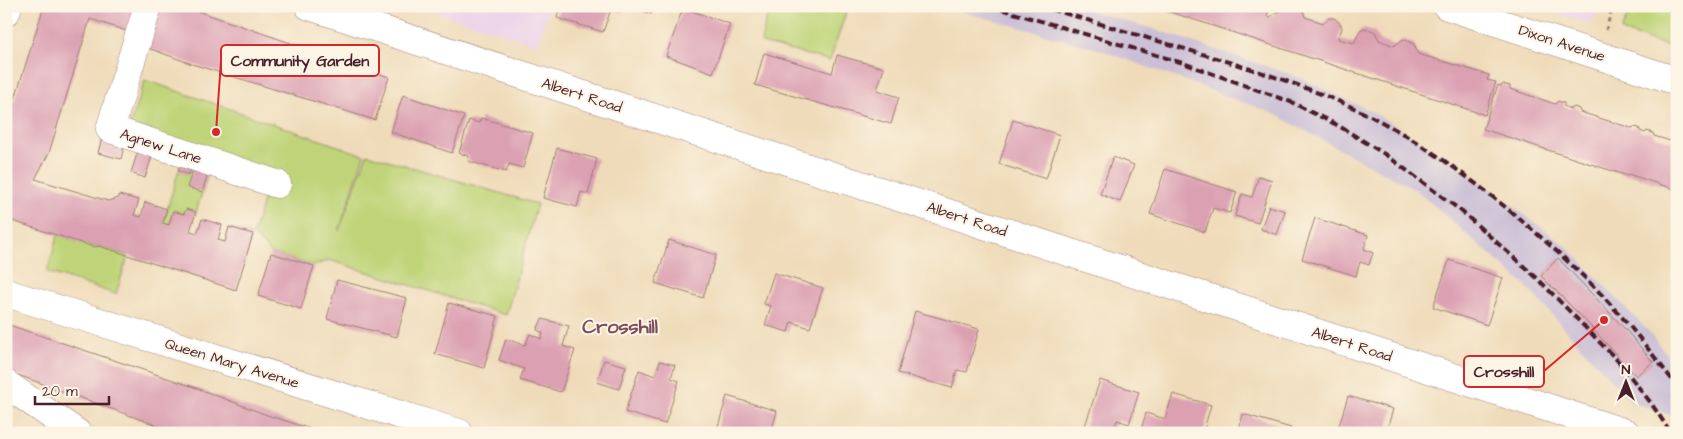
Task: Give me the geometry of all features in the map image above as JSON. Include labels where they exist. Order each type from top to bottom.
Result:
[{"type":"street","points":[[6,12],[8,6]]},
{"type":"street","name":"Agnew Lane","points":[[148,6],[110,129],[278,184]]},
{"type":"street","name":"Albert Road","points":[[309,6],[1626,433]]},
{"type":"street","name":"Dixon Avenue","points":[[1447,6],[1677,81]]},
{"type":"street","name":"Queen Mary Avenue","points":[[6,293],[458,433]]},
{"type":"street","points":[[6,384],[77,433]]},
{"type":"shaded area","points":[[435,6],[550,6],[537,45],[434,11]]},
{"type":"shaded area","points":[[942,6],[1074,6],[1163,32],[1301,78],[1373,112],[1459,166],[1564,244],[1650,333],[1677,368],[1677,417],[1631,402],[1526,286],[1416,190],[1272,113],[1098,49]]},
{"type":"shaded area","points":[[1536,6],[1599,6],[1591,24]]},
{"type":"green space","points":[[769,6],[848,6],[830,61],[762,43]]},
{"type":"green space","points":[[1632,6],[1677,6],[1677,49],[1621,31]]},
{"type":"green space","points":[[145,80],[364,155],[339,231],[367,154],[537,204],[506,315],[329,260],[314,266],[271,253],[253,234],[270,178],[128,130]]},
{"type":"green space","points":[[181,163],[209,171],[196,212],[184,214],[173,211],[169,225],[163,223]]},
{"type":"green space","points":[[58,235],[128,256],[116,294],[47,272]]},
{"type":"building","points":[[44,6],[138,6],[130,32],[90,19],[49,153],[35,179],[108,201],[119,198],[119,195],[139,200],[134,215],[141,217],[145,202],[167,209],[163,223],[169,225],[173,211],[184,214],[186,209],[196,212],[190,231],[197,233],[202,219],[222,225],[218,240],[225,242],[229,227],[253,234],[236,290],[99,246],[94,247],[6,219],[6,127]]},
{"type":"building","points":[[153,6],[183,6],[389,77],[375,120],[192,64],[140,45]]},
{"type":"building","points":[[560,6],[622,6],[620,12],[611,9],[603,32],[557,18]]},
{"type":"building","points":[[630,6],[653,6],[651,14]]},
{"type":"building","points":[[1152,6],[1270,6],[1267,16],[1270,17],[1286,6],[1299,6],[1303,10],[1305,17],[1323,23],[1329,18],[1334,18],[1340,23],[1342,28],[1338,39],[1354,43],[1360,30],[1365,28],[1375,32],[1379,40],[1394,46],[1403,39],[1414,44],[1418,54],[1489,75],[1487,80],[1496,82],[1485,115]]},
{"type":"building","points":[[683,8],[730,24],[713,73],[666,56]]},
{"type":"building","points":[[764,53],[832,73],[837,55],[884,68],[877,90],[899,97],[891,124],[755,85]]},
{"type":"building","points":[[1503,84],[1510,86],[1510,89],[1555,104],[1558,101],[1564,103],[1564,106],[1568,108],[1574,107],[1579,109],[1580,112],[1631,128],[1639,128],[1640,131],[1645,133],[1647,131],[1653,133],[1654,136],[1677,143],[1677,190],[1483,129],[1498,85],[1501,86]]},
{"type":"building","points":[[403,95],[464,116],[452,153],[391,132]]},
{"type":"building","points":[[481,118],[533,133],[523,168],[509,164],[506,172],[468,161],[469,156],[459,153],[469,120],[479,123]]},
{"type":"building","points":[[1013,120],[1060,135],[1046,179],[999,164]]},
{"type":"building","points":[[102,137],[125,143],[121,159],[98,153]]},
{"type":"building","points":[[139,148],[153,153],[145,178],[131,173]]},
{"type":"building","points":[[557,148],[597,159],[588,194],[581,192],[577,207],[543,198]]},
{"type":"building","points":[[1113,157],[1134,165],[1120,202],[1100,194]]},
{"type":"building","points":[[181,163],[192,166],[189,175],[178,171]]},
{"type":"building","points":[[194,167],[209,171],[202,192],[187,187]]},
{"type":"building","points":[[1165,169],[1237,192],[1230,213],[1213,208],[1205,232],[1150,214]]},
{"type":"building","points":[[1259,176],[1272,180],[1258,223],[1235,216],[1242,194],[1252,197]]},
{"type":"building","points":[[1269,206],[1285,211],[1277,235],[1261,229]]},
{"type":"building","points":[[1315,218],[1368,235],[1364,249],[1373,253],[1369,265],[1360,262],[1356,276],[1302,259]]},
{"type":"building","points":[[669,240],[716,255],[703,298],[655,283]]},
{"type":"building","points":[[271,253],[314,266],[301,309],[258,296]]},
{"type":"building","points":[[1558,258],[1626,330],[1653,362],[1636,376],[1541,276]]},
{"type":"building","points":[[1449,260],[1503,278],[1487,325],[1433,307]]},
{"type":"building","points":[[774,273],[823,288],[810,328],[791,322],[788,332],[765,325],[771,306],[764,304]]},
{"type":"building","points":[[337,280],[407,298],[397,337],[327,319]]},
{"type":"building","points":[[449,303],[498,316],[484,368],[435,354]]},
{"type":"building","points":[[915,311],[979,329],[967,372],[957,370],[952,388],[898,373]]},
{"type":"building","points":[[542,319],[569,326],[563,346],[575,350],[561,392],[520,380],[524,369],[499,360],[506,339],[525,345],[530,334],[541,339],[543,333],[537,330]]},
{"type":"building","points":[[6,324],[324,433],[178,433],[7,371]]},
{"type":"building","points":[[604,360],[626,366],[619,389],[597,382]]},
{"type":"building","points":[[660,361],[675,365],[671,378],[679,381],[665,424],[625,412],[639,370],[655,376]]},
{"type":"building","points":[[1100,380],[1139,392],[1129,424],[1117,420],[1113,433],[1094,433],[1084,429]]},
{"type":"building","points":[[1173,394],[1211,405],[1203,433],[1140,433],[1146,413],[1165,419]]},
{"type":"building","points":[[727,396],[777,411],[771,433],[716,433]]},
{"type":"building","points":[[1348,396],[1393,409],[1386,433],[1337,432]]},
{"type":"building","points":[[1243,414],[1291,428],[1289,433],[1238,433]]},
{"type":"railway","points":[[990,6],[1183,63],[1291,102],[1339,126],[1386,155],[1460,210],[1537,278],[1618,361],[1651,403],[1671,433]]},
{"type":"railway","points":[[1040,6],[1282,80],[1345,104],[1395,129],[1442,159],[1508,209],[1593,285],[1621,316],[1677,386]]},
{"type":"place","name":"Community Garden","points":[[216,132]]},
{"type":"place","name":"Crosshill","points":[[1604,320]]},
{"type":"district","name":"Crosshill","points":[[620,326]]}]
